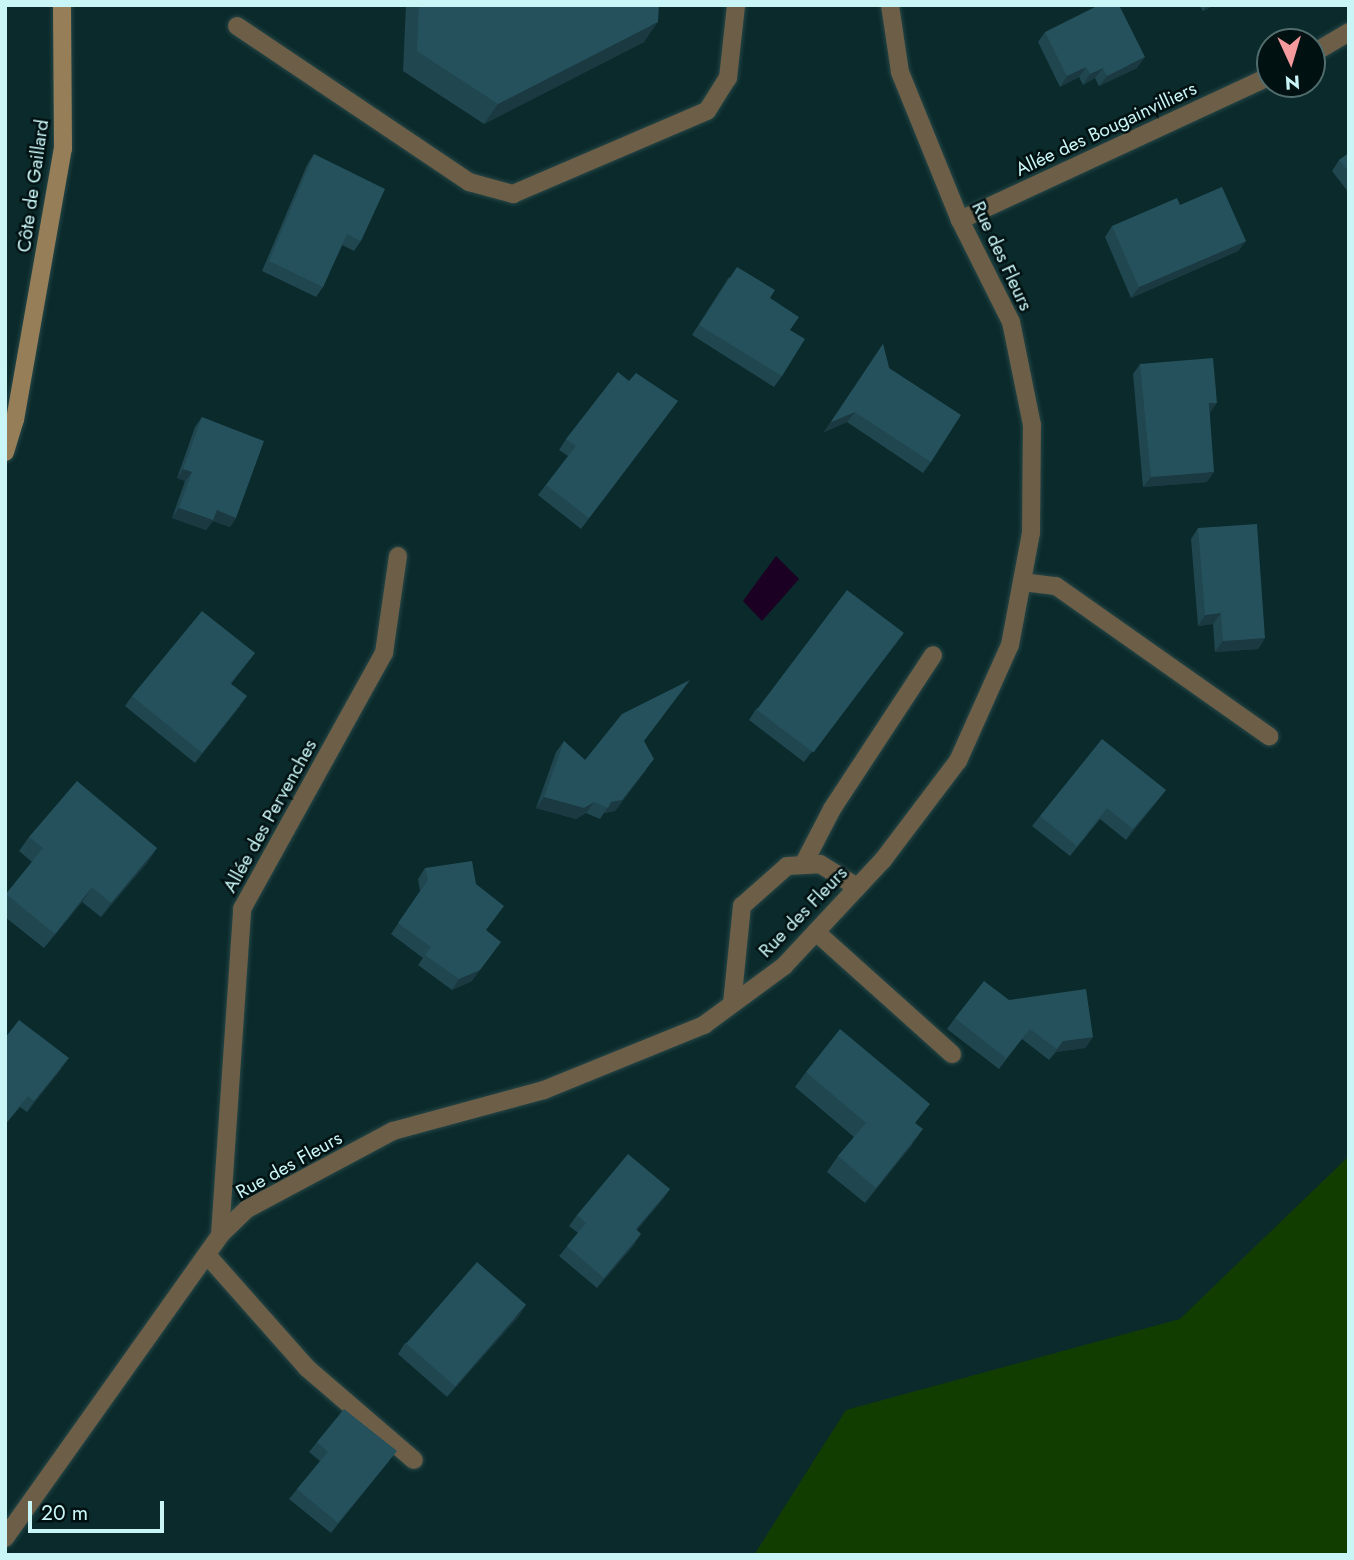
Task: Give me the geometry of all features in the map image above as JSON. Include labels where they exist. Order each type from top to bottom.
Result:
[{"type":"street","name":"Côte de Gaillard","points":[[5,452],[15,420],[63,149],[62,5]]},
{"type":"street","points":[[237,26],[470,182],[513,194],[707,111],[728,78],[736,5]]},
{"type":"street","name":"Rue des Fleurs","points":[[5,1538],[206,1255],[220,1236],[247,1209],[393,1131],[544,1090],[704,1025],[783,966],[816,932],[857,887],[958,761],[1010,645],[1031,533],[1032,425],[1011,322],[960,220],[900,72],[890,5]]},
{"type":"street","points":[[1326,46],[1349,32]]},
{"type":"street","name":"Allée des Bougainvilliers","points":[[960,220],[1256,83]]},
{"type":"street","name":"Allée des Pervenches","points":[[220,1236],[242,909],[384,653],[398,556]]},
{"type":"street","points":[[1022,582],[1056,586],[1269,736]]},
{"type":"street","points":[[803,865],[832,810],[933,655]]},
{"type":"street","points":[[732,1004],[742,906],[788,866],[820,864],[857,887]]},
{"type":"street","points":[[816,932],[952,1054]]},
{"type":"street","points":[[206,1255],[307,1368],[414,1460]]},
{"type":"green space","points":[[1349,1156],[1349,1555],[754,1555],[846,1410],[1180,1319]]},
{"type":"shaded area","points":[[776,556],[799,579],[762,621],[743,601]]},
{"type":"building","points":[[419,5],[659,5],[658,22],[498,104],[417,51]]},
{"type":"building","points":[[1099,5],[1119,5],[1145,57],[1107,76],[1103,68],[1090,74],[1086,67],[1067,76],[1045,32]]},
{"type":"building","points":[[1349,153],[1349,172],[1339,160]]},
{"type":"building","points":[[314,154],[385,189],[361,241],[347,234],[323,287],[269,261]]},
{"type":"building","points":[[1222,187],[1246,241],[1139,287],[1112,226],[1177,198],[1180,205]]},
{"type":"building","points":[[737,267],[775,290],[770,298],[799,317],[790,330],[805,339],[782,376],[699,325]]},
{"type":"building","points":[[883,344],[889,368],[961,415],[931,462],[855,412],[831,422]]},
{"type":"building","points":[[1213,358],[1217,403],[1209,403],[1214,472],[1151,477],[1140,364]]},
{"type":"building","points":[[618,372],[629,381],[636,373],[678,401],[589,518],[546,485],[576,446],[566,439]]},
{"type":"building","points":[[202,417],[264,441],[236,518],[217,510],[213,520],[179,508],[192,472],[183,469]]},
{"type":"building","points":[[1257,524],[1265,638],[1223,641],[1221,613],[1205,615],[1198,528]]},
{"type":"building","points":[[847,590],[904,633],[813,753],[757,710]]},
{"type":"building","points":[[202,611],[255,653],[230,683],[247,696],[202,753],[132,696]]},
{"type":"building","points":[[690,680],[644,741],[654,759],[622,800],[611,802],[608,808],[594,802],[584,808],[544,797],[564,741],[585,760],[622,714]]},
{"type":"building","points":[[1102,739],[1166,790],[1133,829],[1107,808],[1077,846],[1040,816]]},
{"type":"building","points":[[77,781],[157,848],[111,903],[92,887],[55,934],[6,894],[43,848],[29,837]]},
{"type":"building","points":[[472,861],[476,884],[504,906],[486,930],[501,942],[480,970],[459,979],[425,955],[431,947],[398,923],[428,880],[425,868]]},
{"type":"building","points":[[984,981],[1009,1000],[1086,989],[1093,1037],[1063,1041],[1057,1049],[1030,1029],[1006,1058],[955,1018]]},
{"type":"building","points":[[19,1020],[69,1058],[34,1101],[28,1096],[5,1124],[5,1038]]},
{"type":"building","points":[[840,1029],[930,1104],[915,1123],[923,1129],[876,1188],[838,1156],[866,1123],[806,1072]]},
{"type":"building","points":[[628,1154],[670,1189],[636,1229],[641,1234],[604,1278],[567,1246],[586,1223],[577,1215]]},
{"type":"building","points":[[477,1262],[526,1305],[455,1386],[406,1344]]},
{"type":"building","points":[[344,1409],[397,1451],[338,1523],[297,1489],[328,1452],[317,1442]]}]
